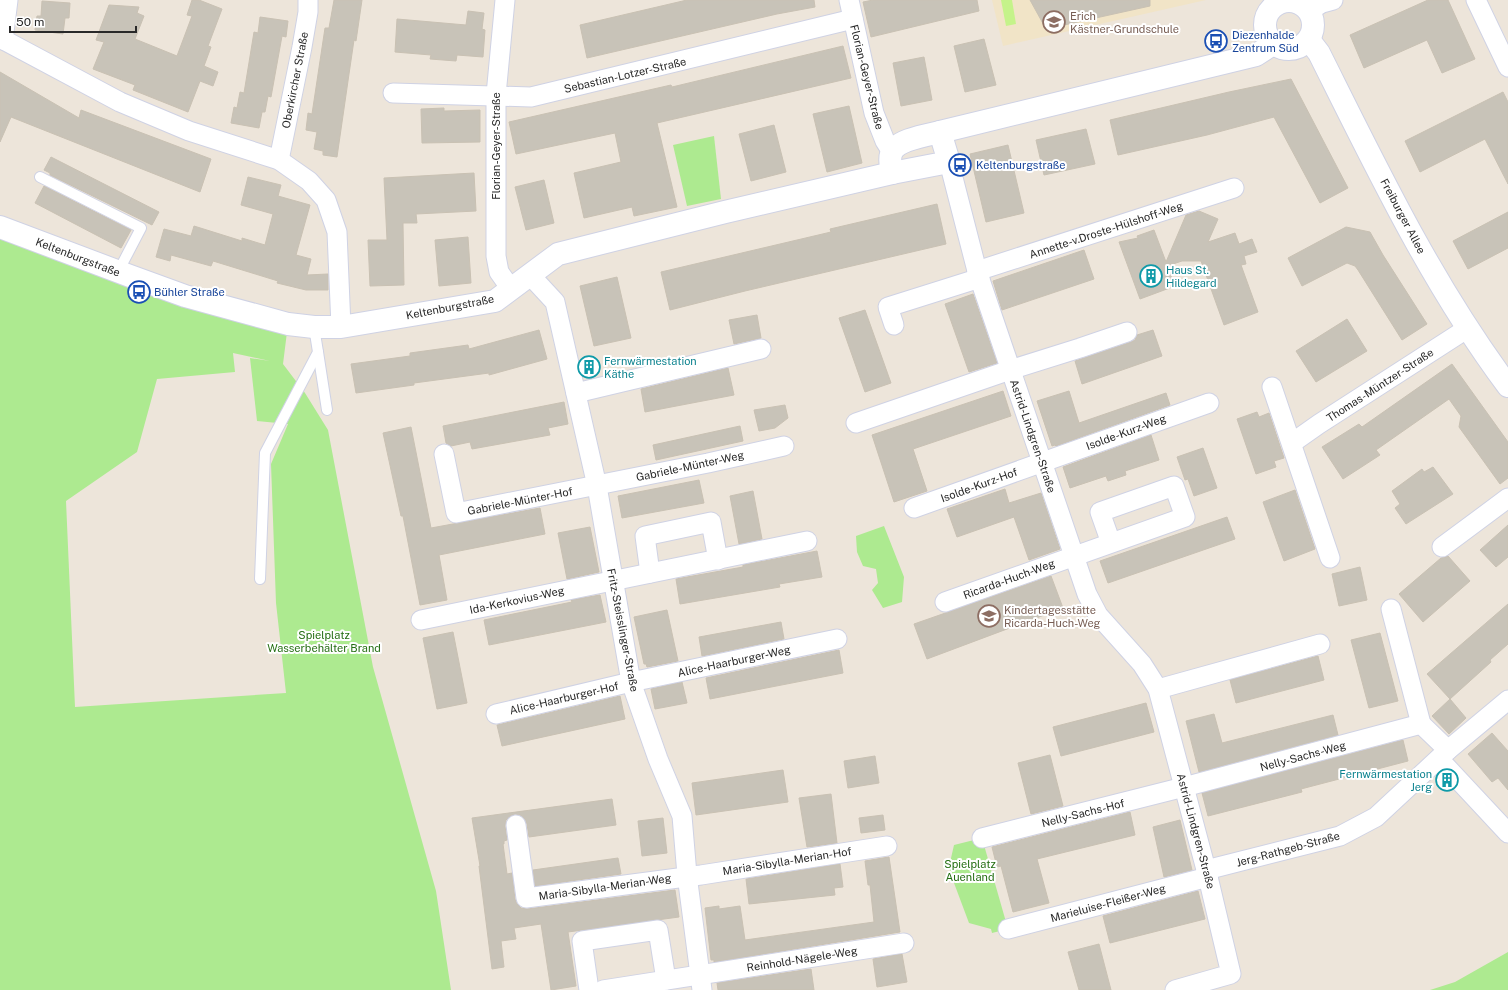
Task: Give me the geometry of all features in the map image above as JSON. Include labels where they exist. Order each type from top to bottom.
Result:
[{"type":"street","points":[[8,0],[2,39],[120,102],[189,130],[279,160],[309,180],[326,200],[337,232],[341,327]]},
{"type":"street","name":"Oberkircher Straße","points":[[279,160],[302,47],[308,12],[308,0]]},
{"type":"street","name":"Florian-Geyer-Straße","points":[[505,0],[496,95],[496,256],[499,272],[511,289]]},
{"type":"street","name":"Florian-Geyer-Straße","points":[[849,0],[874,113],[892,162]]},
{"type":"street","points":[[1309,11],[1333,0]]},
{"type":"street","points":[[1476,0],[1508,67]]},
{"type":"street","points":[[1289,1],[1303,6],[1309,11],[1313,20],[1313,31],[1309,40],[1301,47],[1291,50],[1281,49],[1273,44],[1268,38],[1264,24],[1266,16],[1274,3],[1289,1]]},
{"type":"street","name":"Sebastian-Lotzer-Straße","points":[[393,93],[531,97],[853,19]]},
{"type":"street","name":"Freiburger Allee","points":[[1309,40],[1319,53],[1391,197],[1422,254],[1468,328],[1505,377]]},
{"type":"street","name":"Keltenburgstraße","points":[[892,162],[900,145],[909,140],[1256,55],[1273,44]]},
{"type":"street","points":[[940,132],[949,162]]},
{"type":"street","name":"Keltenburgstraße","points":[[0,227],[185,296],[288,324],[314,327],[341,327],[495,301],[558,254],[725,212],[892,162],[949,162]]},
{"type":"street","name":"Astrid-Lindgren-Straße","points":[[949,162],[978,275],[1043,462],[1086,594],[1098,615],[1142,664],[1158,689],[1207,873],[1231,974],[1175,990]]},
{"type":"street","name":"Annette-v.Droste-Hülshoff-Weg","points":[[894,325],[888,307],[1234,188]]},
{"type":"street","name":"Fritz-Steisslinger-Straße","points":[[530,275],[555,302],[597,486],[631,682],[658,759],[682,816],[687,875],[701,982]]},
{"type":"street","name":"Thomas-Müntzer-Straße","points":[[1292,443],[1468,328]]},
{"type":"street","points":[[856,423],[1010,370],[1127,332]]},
{"type":"street","points":[[576,393],[761,349]]},
{"type":"street","points":[[1272,387],[1330,558]]},
{"type":"street","name":"Isolde-Kurz-Weg","points":[[1043,462],[1209,403]]},
{"type":"street","name":"Gabriele-Münter-Weg","points":[[597,486],[784,446]]},
{"type":"street","name":"Gabriele-Münter-Hof","points":[[444,454],[456,513],[597,486]]},
{"type":"street","name":"Isolde-Kurz-Hof","points":[[914,508],[1043,462]]},
{"type":"street","points":[[1442,547],[1508,498]]},
{"type":"street","points":[[650,573],[644,536],[711,522],[718,560]]},
{"type":"street","name":"Ida-Kerkovius-Weg","points":[[421,620],[807,542]]},
{"type":"street","name":"Ricarda-Huch-Weg","points":[[945,602],[1111,543]]},
{"type":"street","points":[[1392,609],[1421,724],[1443,754],[1508,833]]},
{"type":"street","name":"Alice-Haarburger-Weg","points":[[631,682],[837,639]]},
{"type":"street","points":[[1158,689],[1320,644]]},
{"type":"street","name":"Alice-Haarburger-Hof","points":[[496,714],[631,682]]},
{"type":"street","name":"Jerg-Rathgeb-Straße","points":[[1207,873],[1340,836],[1376,817],[1443,754],[1508,700]]},
{"type":"street","name":"Nelly-Sachs-Weg","points":[[1184,787],[1421,724]]},
{"type":"street","name":"Nelly-Sachs-Hof","points":[[982,838],[1184,787]]},
{"type":"street","name":"Maria-Sibylla-Merian-Weg","points":[[516,825],[526,898],[687,875]]},
{"type":"street","name":"Maria-Sibylla-Merian-Hof","points":[[687,875],[751,867],[887,846]]},
{"type":"street","name":"Marieluise-Fleißer-Weg","points":[[1008,929],[1207,873]]},
{"type":"street","points":[[589,990],[582,941],[658,930],[666,980]]},
{"type":"street","name":"Reinhold-Nägele-Weg","points":[[603,990],[666,980],[701,982],[904,943]]},
{"type":"lane","points":[[40,177],[141,228],[118,272]]},
{"type":"lane","points":[[314,327],[327,410]]},
{"type":"lane","points":[[260,579],[265,453],[318,352]]},
{"type":"shaded area","name":"Erich Kästner-Grundschule","points":[[992,0],[1206,0],[1003,46]]},
{"type":"green space","points":[[1001,0],[1012,0],[1016,24],[1006,26]]},
{"type":"green space","points":[[714,136],[721,199],[687,206],[673,145]]},
{"type":"green space","name":"Spielplatz Wasserbehälter Brand","points":[[0,227],[288,324],[283,364],[305,393],[328,430],[373,667],[436,891],[451,990],[0,990]],"holes":[[[233,353],[270,361],[250,358],[257,421],[288,424],[271,464],[276,603],[286,693],[75,707],[66,501],[137,452],[157,379],[235,372]]]},
{"type":"green space","points":[[884,526],[904,577],[902,602],[883,608],[872,590],[878,583],[876,569],[863,566],[857,552],[856,536]]},
{"type":"green space","name":"Spielplatz Auenland","points":[[982,838],[1008,929],[992,933],[991,929],[969,923],[949,867],[954,845]]},
{"type":"green space","points":[[1508,952],[1508,990],[1430,990],[1455,982]]},
{"type":"building","points":[[192,0],[199,0],[222,9],[208,46],[211,47],[204,66],[218,72],[213,86],[200,81],[188,112],[133,90],[135,85],[93,69],[104,42],[96,40],[109,5],[139,7],[137,13],[144,16],[135,39],[177,56],[192,16],[187,15]]},
{"type":"building","points":[[334,0],[362,0],[356,41],[354,40],[337,157],[323,155],[323,151],[314,149],[317,132],[306,130],[308,113],[312,114],[325,28],[329,28]]},
{"type":"building","points":[[687,0],[814,0],[815,7],[777,14],[587,58],[580,25]]},
{"type":"building","points":[[873,0],[977,0],[979,11],[871,37],[863,2]]},
{"type":"building","points":[[1030,0],[1150,0],[1150,6],[1046,29]]},
{"type":"building","points":[[1428,0],[1448,0],[1475,59],[1442,73],[1427,40],[1364,68],[1350,35]]},
{"type":"building","points":[[42,1],[70,3],[69,18],[65,18],[63,34],[35,30],[37,16],[41,16]]},
{"type":"building","points":[[468,11],[484,13],[482,29],[485,30],[483,57],[457,55],[456,61],[430,59],[431,55],[395,52],[397,19],[466,25]]},
{"type":"building","points":[[260,17],[288,21],[286,37],[282,36],[271,97],[268,96],[265,112],[262,112],[259,128],[231,123],[234,107],[237,108],[240,92],[244,93],[254,32],[258,33]]},
{"type":"building","points":[[984,39],[996,85],[965,92],[954,46]]},
{"type":"building","points":[[843,46],[851,78],[657,123],[677,207],[634,216],[632,207],[584,218],[574,173],[621,162],[615,133],[516,154],[509,122],[671,85],[672,87]]},
{"type":"building","points":[[924,57],[932,100],[901,106],[893,63]]},
{"type":"building","points":[[0,72],[79,118],[81,110],[211,159],[200,192],[11,117],[0,142]]},
{"type":"building","points":[[1291,79],[1348,188],[1320,203],[1274,117],[1207,135],[1118,155],[1110,120]]},
{"type":"building","points":[[1503,92],[1508,102],[1508,184],[1485,139],[1420,172],[1405,141]]},
{"type":"building","points":[[849,106],[862,163],[827,172],[813,114]]},
{"type":"building","points":[[444,108],[444,111],[480,110],[480,142],[422,143],[421,109]]},
{"type":"building","points":[[774,125],[786,172],[751,181],[739,134]]},
{"type":"building","points":[[1086,129],[1095,164],[1044,175],[1036,140]]},
{"type":"building","points":[[1008,145],[1024,213],[986,222],[970,154]]},
{"type":"building","points":[[51,157],[159,212],[152,225],[50,175],[50,173],[44,170]]},
{"type":"building","points":[[474,173],[476,211],[416,214],[417,223],[403,223],[404,285],[370,286],[368,240],[387,240],[384,178]]},
{"type":"building","points":[[248,177],[281,185],[278,196],[310,205],[296,255],[311,259],[307,275],[328,274],[328,290],[306,290],[277,283],[278,281],[213,261],[211,266],[171,255],[170,261],[156,257],[164,229],[191,236],[194,226],[242,241],[242,238],[265,245],[273,214],[241,205]]},
{"type":"building","points":[[544,180],[554,223],[526,230],[515,187]]},
{"type":"building","points":[[44,186],[131,230],[121,248],[35,203]]},
{"type":"building","points":[[937,204],[946,244],[670,310],[661,272],[831,232],[830,229]]},
{"type":"building","name":"Haus St. Hildegard","points":[[1199,211],[1218,219],[1208,242],[1235,233],[1239,244],[1252,239],[1257,252],[1244,256],[1246,264],[1241,265],[1258,312],[1224,325],[1201,261],[1182,261],[1167,266],[1175,286],[1140,299],[1119,242],[1138,238],[1137,236],[1154,230],[1166,262],[1186,215]]},
{"type":"building","points":[[1508,212],[1508,248],[1468,269],[1453,241]]},
{"type":"building","points":[[1346,227],[1370,232],[1427,324],[1402,340],[1358,270],[1355,266],[1347,263],[1302,286],[1288,258]]},
{"type":"building","points":[[468,237],[471,283],[439,286],[435,240]]},
{"type":"building","points":[[1084,250],[1094,279],[1002,310],[993,281]]},
{"type":"building","points":[[617,277],[631,338],[594,346],[580,286]]},
{"type":"building","points":[[973,294],[997,363],[969,372],[945,304]]},
{"type":"building","points":[[865,310],[891,383],[865,392],[839,318]]},
{"type":"building","points":[[757,315],[761,338],[734,344],[729,320]]},
{"type":"building","points":[[1347,319],[1367,351],[1316,382],[1296,351]]},
{"type":"building","points":[[539,330],[547,359],[489,375],[489,373],[414,383],[414,385],[356,393],[351,364],[410,356],[410,353],[468,345],[469,349]]},
{"type":"building","points":[[1153,330],[1162,356],[1082,384],[1075,361],[1131,342],[1135,340],[1137,335]]},
{"type":"building","points":[[1452,364],[1508,442],[1508,478],[1500,484],[1459,427],[1461,416],[1449,399],[1376,450],[1380,455],[1343,479],[1322,447],[1359,424],[1362,427]]},
{"type":"building","points":[[728,368],[734,395],[645,412],[641,389]]},
{"type":"building","points":[[1003,391],[1011,416],[913,449],[927,491],[894,502],[872,435]]},
{"type":"building","points":[[1069,391],[1079,423],[1166,393],[1170,405],[1056,446],[1052,446],[1037,401]]},
{"type":"building","points":[[564,402],[568,424],[548,428],[550,435],[472,449],[470,442],[451,446],[446,443],[443,426]]},
{"type":"building","points":[[785,405],[788,418],[775,428],[759,431],[754,410]]},
{"type":"building","points":[[1257,412],[1259,417],[1269,413],[1284,458],[1274,461],[1276,467],[1256,474],[1237,419]]},
{"type":"building","points":[[740,426],[743,441],[656,460],[653,445]]},
{"type":"building","points":[[411,427],[431,528],[540,508],[545,534],[439,555],[447,600],[420,605],[403,516],[401,516],[383,433]]},
{"type":"building","points":[[1151,435],[1159,460],[1125,471],[1126,475],[1108,481],[1106,476],[1070,488],[1063,467]]},
{"type":"building","points":[[1203,448],[1217,488],[1194,496],[1188,479],[1185,480],[1177,457]]},
{"type":"building","points":[[1433,467],[1453,494],[1406,524],[1395,508],[1400,504],[1392,491],[1422,469],[1424,472]]},
{"type":"building","points":[[699,480],[704,503],[622,518],[618,496]]},
{"type":"building","points":[[1005,489],[1009,503],[1041,493],[1060,549],[1029,560],[1014,517],[957,537],[947,509]]},
{"type":"building","points":[[1295,490],[1315,549],[1284,561],[1263,502]]},
{"type":"building","points":[[753,491],[762,539],[739,544],[730,496]]},
{"type":"building","points":[[1227,517],[1235,539],[1108,583],[1100,561]]},
{"type":"building","points":[[1508,525],[1508,557],[1496,567],[1480,550]]},
{"type":"building","points":[[590,527],[599,572],[567,579],[558,533]]},
{"type":"building","points":[[817,551],[822,577],[779,584],[780,587],[680,604],[676,579],[743,567],[743,565]]},
{"type":"building","points":[[1448,556],[1470,581],[1423,622],[1399,594],[1441,558]]},
{"type":"building","points":[[1360,567],[1367,600],[1339,606],[1332,574]]},
{"type":"building","name":"Kindertagesstätte Ricarda-Huch-Weg","points":[[1051,576],[1063,608],[927,659],[914,624]]},
{"type":"building","points":[[600,595],[606,622],[489,645],[484,620],[572,602],[571,600]]},
{"type":"building","points":[[1508,604],[1508,644],[1490,660],[1491,662],[1450,699],[1427,674]]},
{"type":"building","points":[[667,610],[678,661],[647,667],[646,664],[644,664],[634,617]]},
{"type":"building","points":[[781,622],[784,639],[702,656],[699,637]]},
{"type":"building","points":[[453,632],[467,703],[437,709],[423,638]]},
{"type":"building","points":[[1380,633],[1398,701],[1369,708],[1351,640]]},
{"type":"building","points":[[839,650],[843,673],[710,699],[706,678]]},
{"type":"building","points":[[1318,656],[1324,680],[1236,703],[1230,680]]},
{"type":"building","points":[[682,682],[687,703],[655,709],[651,689]]},
{"type":"building","points":[[620,696],[625,719],[502,746],[497,725]]},
{"type":"building","points":[[1450,699],[1466,718],[1449,734],[1432,716]]},
{"type":"building","points":[[1146,703],[1154,732],[1061,756],[1053,727]]},
{"type":"building","points":[[1214,714],[1222,743],[1333,715],[1338,735],[1199,772],[1186,721]]},
{"type":"building","points":[[1492,733],[1508,751],[1508,790],[1498,778],[1492,782],[1468,754]]},
{"type":"building","points":[[1403,740],[1408,761],[1301,789],[1302,792],[1208,816],[1202,793]]},
{"type":"building","points":[[1050,755],[1063,806],[1031,814],[1018,763]]},
{"type":"building","points":[[875,756],[879,783],[848,788],[844,761]]},
{"type":"building","points":[[783,770],[788,802],[696,815],[692,783]]},
{"type":"building","points":[[831,794],[837,843],[807,847],[799,798]]},
{"type":"building","points":[[612,799],[616,825],[529,837],[527,824],[524,818],[520,815],[515,814],[506,820],[505,826],[507,840],[504,841],[503,844],[507,874],[512,873],[517,904],[521,908],[527,909],[675,890],[679,917],[568,932],[576,986],[551,990],[541,924],[514,928],[516,939],[501,941],[504,967],[492,969],[480,866],[472,818]]},
{"type":"building","points":[[1130,812],[1135,835],[1037,859],[1049,903],[1013,912],[1001,866],[997,867],[992,847]]},
{"type":"building","points":[[883,815],[885,830],[861,833],[859,818]]},
{"type":"building","points":[[663,818],[667,853],[642,856],[638,821]]},
{"type":"building","points":[[1180,820],[1192,870],[1164,877],[1153,827]]},
{"type":"building","points":[[889,857],[900,932],[714,962],[714,960],[711,960],[705,908],[719,906],[719,909],[740,906],[745,940],[874,922],[870,885],[868,885],[865,861]]},
{"type":"building","points":[[618,858],[621,874],[535,886],[533,870]]},
{"type":"building","points":[[840,864],[843,887],[834,888],[835,895],[749,904],[746,879]]},
{"type":"building","points":[[1198,891],[1205,919],[1110,943],[1103,916]]},
{"type":"building","points":[[1099,944],[1111,990],[1079,990],[1068,952]]},
{"type":"building","points":[[902,954],[907,982],[877,987],[873,959]]},
{"type":"building","points":[[811,969],[814,990],[718,990],[717,983]]},
{"type":"place","name":"Erich Kästner-Grundschule","points":[[1054,22]]},
{"type":"place","name":"Diezenhalde Zentrum Süd","points":[[1216,41]]},
{"type":"place","name":"Keltenburgstraße","points":[[960,165]]},
{"type":"place","name":"Haus St. Hildegard","points":[[1151,276]]},
{"type":"place","name":"Bühler Straße","points":[[139,292]]},
{"type":"place","name":"Fernwärmestation Käthe","points":[[589,367]]},
{"type":"place","name":"Kindertagesstätte Ricarda-Huch-Weg","points":[[989,616]]},
{"type":"place","name":"Fernwärmestation Jerg","points":[[1447,780]]}]
